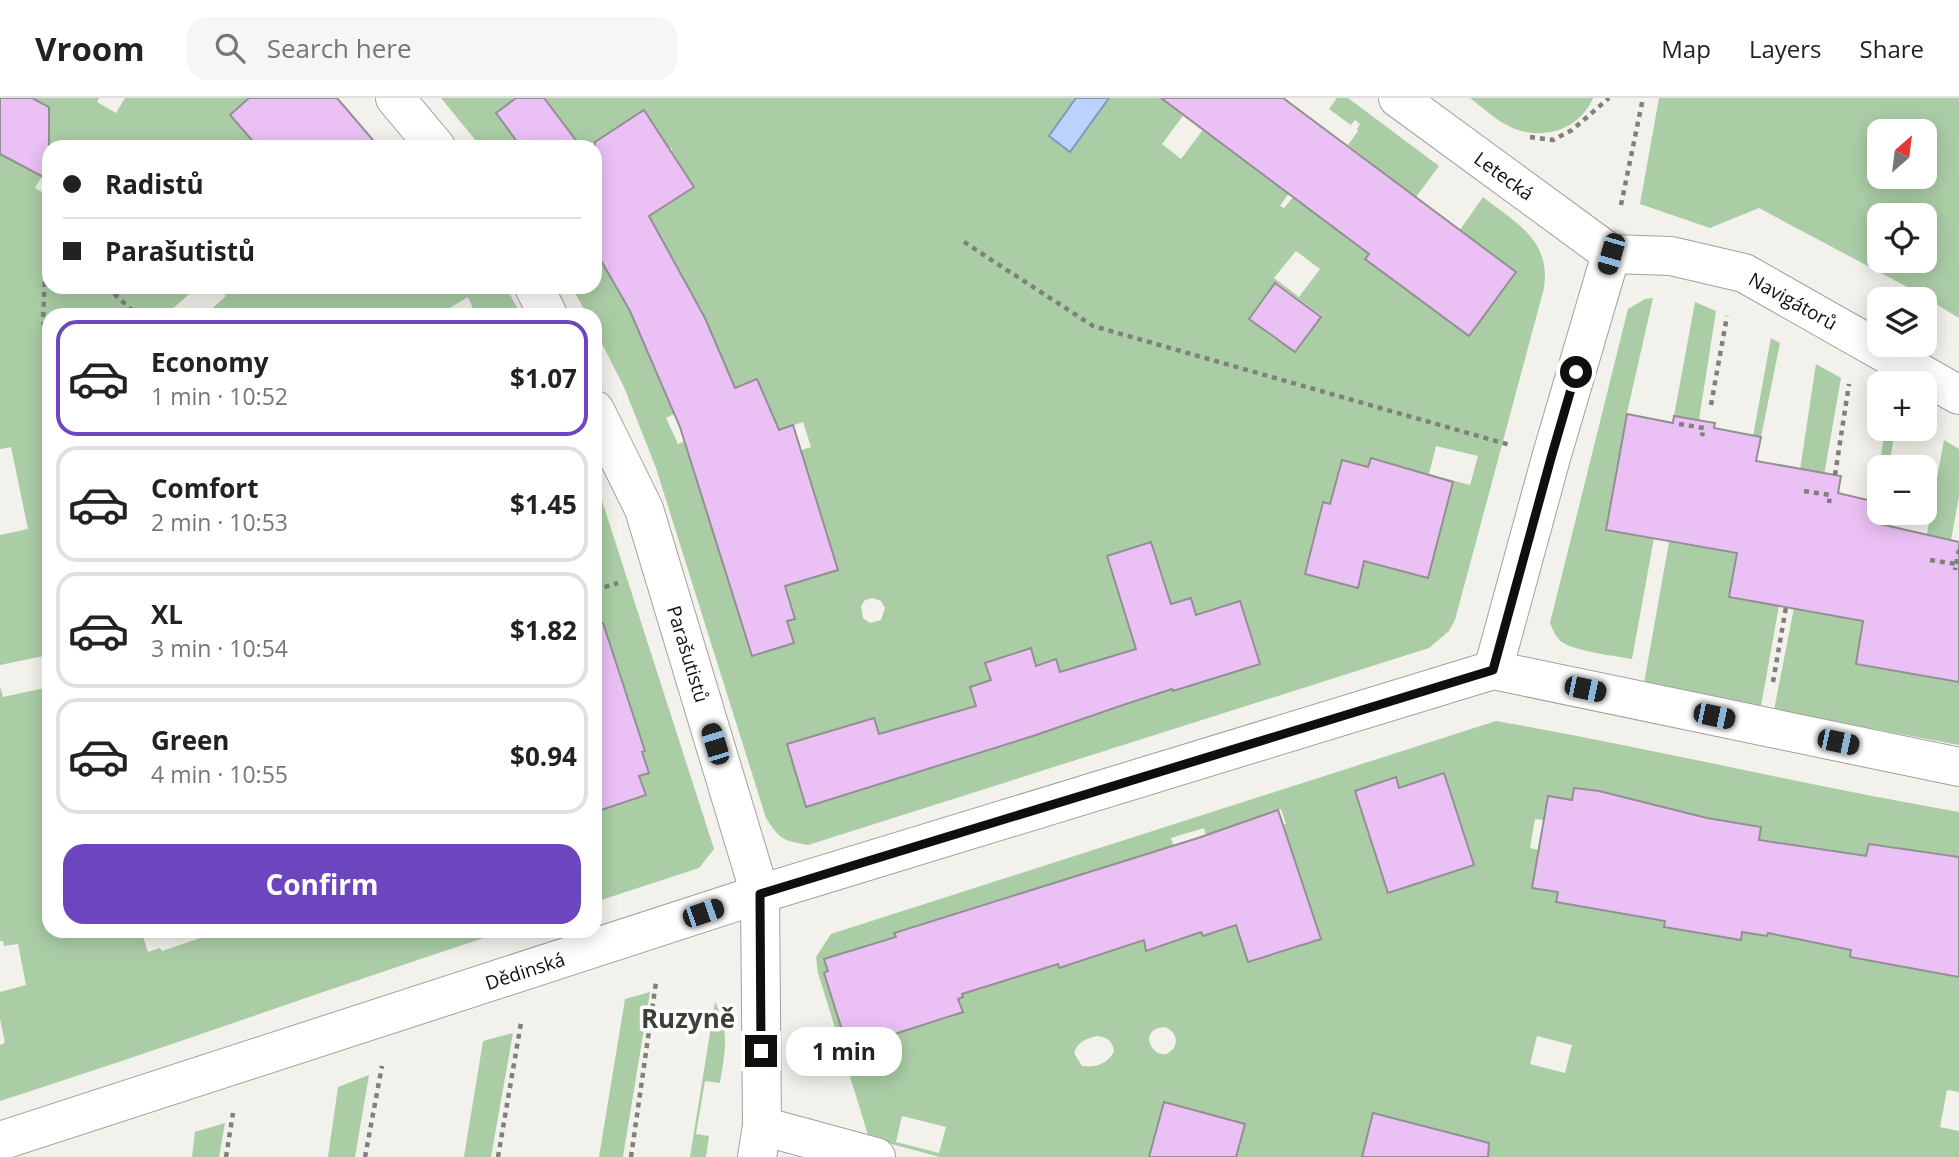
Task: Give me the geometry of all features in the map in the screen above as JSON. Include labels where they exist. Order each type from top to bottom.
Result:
[{"type":"street","points":[[395,98],[430,140]]},
{"type":"street","name":"Letecká","points":[[1398,98],[1611,254]]},
{"type":"street","points":[[1611,254],[1493,670],[1959,767]]},
{"type":"street","name":"Navigátorů","points":[[1611,254],[1671,256],[1744,273],[1959,394]]},
{"type":"street","name":"Parašutistů","points":[[602,424],[644,509],[760,894],[759,1141]]},
{"type":"street","name":"Dědinská","points":[[0,1141],[760,894],[1493,670]]},
{"type":"street","points":[[759,1141],[876,1157]]},
{"type":"path","points":[[1519,136],[1553,140],[1572,130],[1609,98]]},
{"type":"path","points":[[1611,254],[1643,98]]},
{"type":"path","points":[[964,242],[1093,326],[1551,458]]},
{"type":"path","points":[[115,294],[130,308]]},
{"type":"path","points":[[1711,405],[1729,305]]},
{"type":"path","points":[[1835,475],[1850,376]]},
{"type":"path","points":[[1679,424],[1704,428],[1702,436]]},
{"type":"path","points":[[1804,491],[1830,495],[1829,503]]},
{"type":"path","points":[[1930,561],[1956,567],[1959,550]]},
{"type":"path","points":[[1772,692],[1786,607]]},
{"type":"path","points":[[631,1157],[656,982]]},
{"type":"path","points":[[498,1157],[521,1023]]},
{"type":"path","points":[[365,1157],[382,1066]]},
{"type":"path","points":[[226,1157],[233,1112]]},
{"type":"green space","points":[[0,98],[99,98],[97,102],[116,113],[125,98],[249,98],[230,115],[252,140],[42,140],[42,176],[35,188],[42,192],[42,294],[189,294],[173,308],[42,308],[42,656],[0,665],[0,535],[28,529],[11,447],[0,449]]},
{"type":"green space","points":[[441,98],[516,98],[496,114],[514,138],[553,110],[544,98],[1076,98],[1049,135],[1070,151],[1109,98],[1164,98],[1173,105],[1179,98],[1266,98],[1229,148],[1289,193],[1280,206],[1284,208],[1294,196],[1326,221],[1370,162],[1348,145],[1360,124],[1355,120],[1351,125],[1329,109],[1337,98],[1348,98],[1439,166],[1416,197],[1413,195],[1366,260],[1469,336],[1516,272],[1460,230],[1483,197],[1529,234],[1542,257],[1545,271],[1544,288],[1455,620],[1449,631],[1429,648],[808,845],[779,835],[766,818],[656,468],[624,387],[602,344],[602,308],[583,308],[576,294],[602,294],[602,246],[694,187],[672,148],[670,149],[644,110],[599,140],[558,140],[566,134],[551,115],[517,140],[475,140]],"holes":[[[1188,109],[1208,123],[1181,159],[1162,144]],[[661,238],[675,264],[620,293],[607,268]],[[1296,251],[1320,269],[1299,297],[1274,278]],[[1277,283],[1322,316],[1296,352],[1270,336],[1250,318]],[[700,306],[735,388],[757,379],[768,405],[678,444],[666,418],[674,414],[639,332]],[[803,422],[811,447],[765,462],[758,437]],[[1436,446],[1478,456],[1470,485],[1429,474]],[[1371,458],[1390,463],[1387,472],[1451,489],[1428,577],[1364,561],[1358,588],[1305,574],[1322,502],[1330,504],[1342,460],[1368,467]],[[806,467],[838,570],[806,580],[801,565],[731,586],[703,499]],[[1150,542],[1171,604],[1190,598],[1196,615],[1240,602],[1260,664],[1173,691],[1150,619],[1128,625],[1107,556]],[[787,595],[795,618],[787,621],[794,643],[753,656],[738,611]],[[873,598],[881,601],[885,608],[881,620],[870,623],[863,618],[861,606],[865,600]],[[1030,648],[1036,666],[1056,659],[1076,722],[989,749],[970,687],[991,680],[985,663]],[[1137,648],[1152,695],[1092,714],[1078,668]],[[873,718],[893,779],[806,807],[787,744]],[[928,720],[942,764],[911,774],[898,729]]]},
{"type":"green space","points":[[1470,98],[1593,98],[1587,109],[1571,124],[1538,133],[1509,126]]},
{"type":"green space","points":[[1659,98],[1959,98],[1959,318],[1937,305],[1937,287],[1907,287],[1881,273],[1937,273],[1937,203],[1867,203],[1867,266],[1759,208],[1710,228],[1640,204]]},
{"type":"green space","points":[[224,294],[510,294],[517,308],[473,308],[468,297],[450,308],[213,308],[226,296]]},
{"type":"green space","points":[[1653,298],[1627,413],[1607,530],[1654,538],[1632,659],[1568,645],[1558,638],[1550,623],[1628,309],[1645,299]]},
{"type":"green space","points":[[1695,302],[1716,311],[1699,420],[1674,416]]},
{"type":"green space","points":[[1771,338],[1780,343],[1761,437],[1753,436]]},
{"type":"green space","points":[[1816,364],[1841,378],[1822,487],[1798,483]]},
{"type":"green space","points":[[1944,440],[1959,449],[1959,496],[1951,540],[1924,550],[1929,525],[1937,525],[1937,478]]},
{"type":"green space","points":[[1883,441],[1893,441],[1891,455],[1881,455]]},
{"type":"green space","points":[[602,501],[714,849],[699,868],[602,900],[602,810],[645,795],[639,776],[649,773],[643,752],[645,751],[611,645],[602,647]]},
{"type":"green space","points":[[1669,542],[1737,553],[1730,597],[1779,606],[1761,706],[1644,683]]},
{"type":"green space","points":[[1794,608],[1863,621],[1857,664],[1959,682],[1959,745],[1774,710]]},
{"type":"green space","points":[[0,686],[3,697],[42,689],[42,938],[143,938],[148,952],[160,948],[162,951],[200,938],[484,938],[0,1101],[0,1045],[5,1043],[0,1019],[0,992],[26,985],[18,944],[4,946],[3,941],[0,941]]},
{"type":"green space","points":[[1496,721],[1612,743],[1959,812],[1959,865],[1913,851],[1869,844],[1866,856],[1843,852],[1838,876],[1850,957],[1926,971],[1959,974],[1959,1092],[1947,1090],[1940,1127],[1959,1131],[1959,1157],[1236,1157],[1245,1124],[1164,1102],[1149,1157],[940,1157],[869,1138],[818,973],[816,957],[831,934]],"holes":[[[1444,774],[1474,866],[1388,893],[1355,791],[1396,777],[1399,788]],[[1575,788],[1615,794],[1618,795],[1617,799],[1669,808],[1715,832],[1718,820],[1761,827],[1759,840],[1774,898],[1767,935],[1742,932],[1740,940],[1664,927],[1665,919],[1556,903],[1558,892],[1532,888],[1539,850],[1530,848],[1535,819],[1544,820],[1572,800]],[[1281,809],[1286,824],[1283,825],[1320,939],[1249,962],[1236,925],[1203,936],[1171,838],[1204,828],[1212,854],[1245,822]],[[1152,853],[1179,940],[1147,951],[1144,940],[1059,967],[1039,904],[1079,879],[1078,875]],[[1011,896],[1025,938],[978,989],[955,914]],[[895,934],[963,997],[958,999],[962,1012],[927,1024],[878,1024],[888,1054],[853,1064],[824,974],[828,971],[825,960],[876,957],[873,944],[896,937]],[[1168,1028],[1176,1038],[1173,1049],[1167,1054],[1155,1051],[1149,1040],[1150,1034],[1156,1029]],[[1097,1036],[1111,1042],[1114,1052],[1108,1060],[1092,1066],[1082,1066],[1074,1053],[1080,1043]],[[1537,1036],[1572,1045],[1565,1073],[1530,1064]],[[902,1116],[946,1127],[939,1153],[896,1142]]]},
{"type":"green space","points":[[650,992],[623,1157],[599,1157],[625,999]]},
{"type":"green space","points":[[715,1002],[724,1032],[725,1051],[720,1083],[705,1081],[696,1134],[709,1136],[706,1157],[690,1157]]},
{"type":"green space","points":[[513,1033],[491,1157],[464,1157],[483,1041]]},
{"type":"green space","points":[[369,1075],[355,1157],[328,1157],[338,1087]]},
{"type":"green space","points":[[225,1123],[219,1157],[192,1157],[195,1132]]},
{"type":"water","points":[[1076,98],[1109,98],[1070,152],[1049,136]]},
{"type":"building","points":[[0,98],[32,98],[49,107],[49,140],[42,140],[42,176],[0,154]]},
{"type":"building","points":[[249,98],[337,98],[373,140],[252,140],[230,115]]},
{"type":"building","points":[[516,98],[544,98],[576,140],[516,140],[496,113]]},
{"type":"building","points":[[1161,98],[1283,98],[1516,272],[1469,336],[1365,259],[1369,254]]},
{"type":"building","points":[[644,110],[694,187],[649,216],[705,318],[735,388],[757,379],[779,430],[793,425],[838,570],[785,586],[795,619],[787,621],[794,643],[752,656],[680,427],[630,311],[602,262],[602,140],[598,140]]},
{"type":"building","points":[[1275,283],[1321,317],[1295,352],[1249,319]]},
{"type":"building","points":[[1627,414],[1673,423],[1674,416],[1715,423],[1714,428],[1761,437],[1756,461],[1841,476],[1838,493],[1867,500],[1867,525],[1884,525],[1959,542],[1959,682],[1856,664],[1863,621],[1729,597],[1737,553],[1606,530]]},
{"type":"building","points":[[1371,458],[1453,482],[1428,578],[1364,561],[1358,588],[1305,574],[1323,502],[1330,504],[1342,460],[1368,467]]},
{"type":"building","points":[[1151,542],[1171,604],[1191,598],[1196,615],[1240,601],[1260,664],[1173,691],[1172,689],[806,807],[787,744],[874,718],[879,734],[976,706],[970,687],[991,680],[985,663],[1031,648],[1036,666],[1056,659],[1060,672],[1136,649],[1107,556]]},
{"type":"building","points":[[602,623],[645,751],[642,752],[649,773],[639,776],[646,795],[602,810]]},
{"type":"building","points":[[1444,773],[1474,865],[1388,893],[1355,791],[1396,777],[1399,788]]},
{"type":"building","points":[[1574,788],[1599,791],[1707,818],[1761,827],[1759,840],[1866,856],[1869,844],[1959,857],[1959,977],[1850,957],[1851,950],[1768,933],[1767,936],[1742,932],[1741,940],[1664,927],[1665,921],[1556,902],[1558,892],[1532,888],[1548,796],[1572,800]]},
{"type":"building","points":[[1278,810],[1321,939],[1248,962],[1236,925],[1203,936],[1201,932],[1146,951],[1144,940],[1059,968],[1058,964],[962,994],[963,997],[958,999],[963,1012],[848,1049],[824,973],[828,971],[824,959],[896,937],[894,933],[1198,838]]},
{"type":"building","points":[[1164,1102],[1245,1124],[1236,1157],[1149,1157]]},
{"type":"building","points":[[1373,1113],[1489,1143],[1488,1157],[1362,1157]]},
{"type":"district","name":"Ruzyně","points":[[688,1018]]},
{"type":"route","points":[[761,1051],[760,894],[1493,670],[1576,372]]}]
